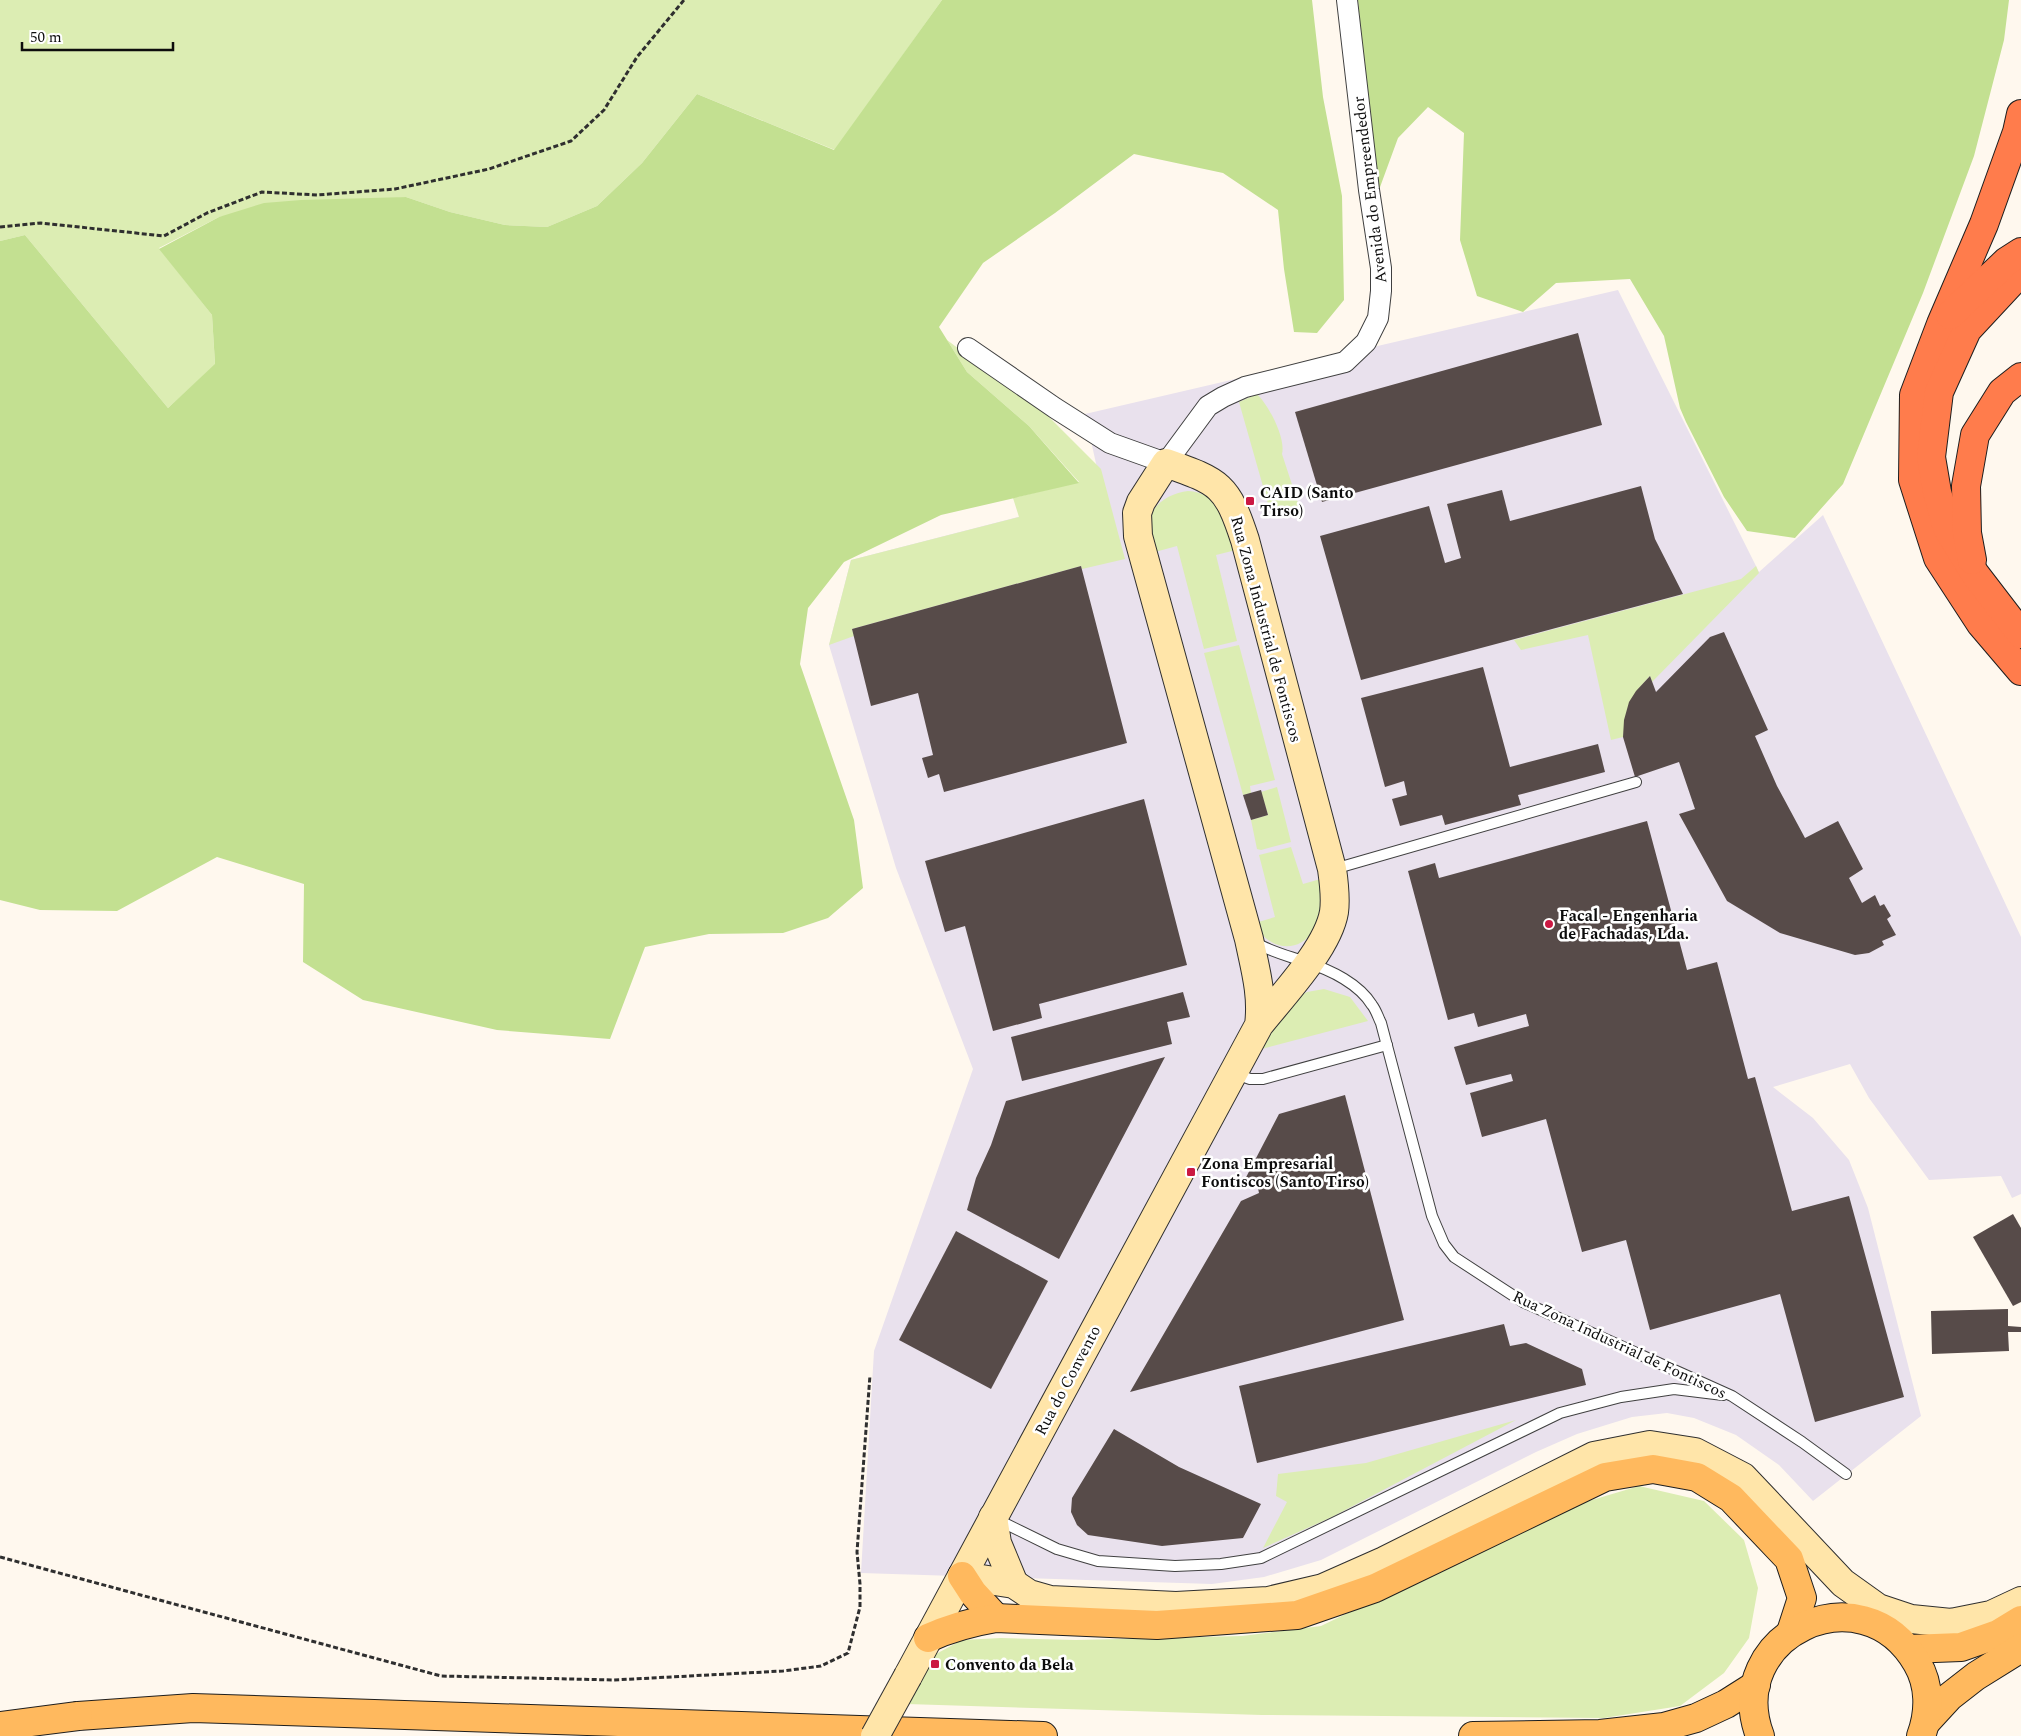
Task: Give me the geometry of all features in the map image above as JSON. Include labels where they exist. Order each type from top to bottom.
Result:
[{"type":"highway","points":[[2021,114],[2017,132],[1984,224],[1941,324],[1914,395],[1913,480],[1938,558],[1982,624],[2021,671]]},
{"type":"highway","points":[[1941,324],[2007,261],[2021,252]]},
{"type":"highway","points":[[2021,272],[1967,330],[1939,392],[1931,457],[1937,492],[1947,528],[1975,574],[2021,634]]},
{"type":"highway","points":[[1975,574],[1967,533],[1966,486],[1976,435],[2002,392],[2021,377]]},
{"type":"main road","points":[[928,1638],[977,1621],[996,1618],[1157,1625],[1297,1615],[1375,1588],[1605,1477],[1653,1469],[1697,1477],[1731,1498],[1789,1559],[1802,1598],[1792,1632]]},
{"type":"main road","points":[[962,1576],[973,1593],[996,1618]]},
{"type":"main road","points":[[1760,1736],[1754,1710],[1756,1684],[1763,1664],[1775,1646],[1792,1632],[1811,1622],[1832,1617],[1853,1617],[1874,1623],[1887,1630],[1909,1649],[1922,1671],[1928,1696],[1923,1729]]},
{"type":"main road","points":[[1909,1649],[1961,1647],[1998,1634],[2021,1620]]},
{"type":"main road","points":[[1923,1729],[1949,1697],[1976,1676],[2021,1648]]},
{"type":"main road","points":[[1473,1736],[1600,1734],[1664,1728],[1696,1718],[1726,1704],[1756,1684]]},
{"type":"main road","points":[[0,1726],[78,1716],[193,1708],[1043,1736]]},
{"type":"street","name":"Avenida do Empreendedor","points":[[1166,464],[1208,406],[1246,387],[1345,362],[1366,342],[1378,318],[1381,268],[1368,190],[1347,0]]},
{"type":"street","points":[[968,348],[1110,443],[1166,464],[1140,502],[1137,513],[1138,536],[1249,939],[1260,990],[1261,1008],[1259,1025]]},
{"type":"street","name":"Rua Zona Industrial de Fontiscos","points":[[1166,464],[1198,474],[1217,486],[1228,497],[1235,510],[1245,540],[1332,869],[1335,894],[1334,912],[1330,928],[1308,963],[1259,1025]]},
{"type":"street","name":"Rua do Convento","points":[[875,1736],[1259,1025]]},
{"type":"street","points":[[962,1576],[1014,1584],[1029,1594],[1050,1600],[1176,1606],[1268,1601],[1322,1588],[1384,1562],[1594,1456],[1650,1445],[1695,1452],[1743,1477],[1843,1583],[1878,1608],[1911,1619],[1951,1623],[1991,1615],[2021,1601]]},
{"type":"street","points":[[993,1517],[997,1543],[1014,1584]]},
{"type":"street","points":[[1814,1551],[1833,1597],[1853,1617]]},
{"type":"street","points":[[0,1714],[14,1736]]},
{"type":"lane","points":[[1332,869],[1636,782]]},
{"type":"lane","name":"Rua Zona Industrial de Fontiscos","points":[[1249,939],[1277,954],[1333,973],[1356,987],[1372,1004],[1381,1023],[1432,1216],[1444,1244],[1454,1257],[1523,1302],[1732,1396],[1802,1442],[1846,1474]]},
{"type":"lane","points":[[1233,1072],[1250,1079],[1263,1080],[1387,1045]]},
{"type":"lane","points":[[993,1517],[1015,1530],[1056,1549],[1098,1561],[1174,1566],[1221,1564],[1261,1558],[1560,1413],[1621,1397],[1674,1389],[1732,1396]]},
{"type":"path","points":[[0,226],[41,223],[164,236],[208,213],[262,192],[317,195],[395,189],[489,169],[571,141],[604,110],[637,57],[684,0]]},
{"type":"path","points":[[0,1557],[440,1676],[614,1680],[783,1671],[821,1666],[848,1653],[860,1607],[857,1552],[870,1375]]},
{"type":"shaded area","points":[[1618,290],[1759,572],[1823,515],[2021,937],[2021,1194],[2012,1198],[2001,1176],[1929,1180],[1869,1098],[1850,1064],[1773,1087],[1813,1118],[1849,1160],[1868,1208],[1921,1416],[1813,1501],[1779,1465],[1736,1435],[1694,1418],[1667,1413],[1632,1417],[1577,1434],[1536,1452],[1321,1560],[1264,1577],[1212,1584],[861,1573],[874,1351],[973,1069],[896,868],[829,645],[851,560],[1103,495],[1085,414]]},
{"type":"green space","points":[[0,0],[942,0],[835,150],[697,94],[642,163],[597,206],[547,227],[505,225],[450,212],[406,197],[219,217],[159,248],[212,315],[215,365],[168,408],[25,235],[0,241]]},
{"type":"green space","points":[[942,0],[1312,0],[1323,97],[1342,196],[1344,300],[1317,333],[1294,332],[1284,269],[1278,210],[1223,173],[1134,154],[1055,213],[983,263],[939,327],[967,372],[1029,426],[1079,483],[941,515],[844,562],[808,608],[800,664],[854,820],[863,888],[828,918],[783,933],[709,934],[645,947],[610,1039],[497,1030],[363,1000],[303,962],[304,884],[217,857],[117,911],[40,910],[0,900],[0,241],[25,235],[168,408],[215,364],[212,315],[159,249],[219,217],[264,203],[406,197],[450,212],[505,225],[547,227],[597,206],[642,163],[697,94],[834,150]]},
{"type":"green space","points":[[1358,0],[2009,0],[2004,40],[1974,156],[1923,293],[1843,484],[1795,538],[1747,531],[1724,497],[1680,408],[1664,336],[1630,279],[1556,283],[1523,312],[1477,296],[1460,240],[1464,133],[1428,107],[1398,138],[1376,198]]},
{"type":"green space","points":[[947,340],[1046,414],[1101,469],[1125,559],[1082,569],[1081,566],[852,629],[854,636],[829,645],[851,560],[1019,517],[1013,498],[1079,482],[1029,426],[967,372]]},
{"type":"green space","points":[[1257,394],[1267,406],[1276,422],[1283,447],[1282,454],[1300,509],[1272,518],[1239,402]]},
{"type":"green space","points":[[1188,491],[1208,497],[1215,504],[1221,512],[1236,550],[1216,555],[1237,641],[1204,649],[1177,546],[1155,552],[1150,528],[1152,514],[1159,503],[1170,496]]},
{"type":"green space","points":[[1756,566],[1759,573],[1652,682],[1650,676],[1637,691],[1628,710],[1623,737],[1611,740],[1588,635],[1521,650],[1514,640],[1741,579]]},
{"type":"green space","points":[[1239,645],[1275,780],[1250,786],[1251,793],[1243,795],[1204,653]]},
{"type":"green space","points":[[1277,787],[1291,842],[1261,850],[1257,849],[1251,820],[1268,815],[1261,792]]},
{"type":"green space","points":[[1291,847],[1303,884],[1324,878],[1323,899],[1317,925],[1313,931],[1299,944],[1282,946],[1266,938],[1255,923],[1275,917],[1259,855]]},
{"type":"green space","points":[[1324,989],[1350,997],[1368,1021],[1258,1050],[1293,1000],[1307,992]]},
{"type":"green space","points":[[1516,1420],[1332,1517],[1263,1548],[1287,1502],[1276,1496],[1278,1474],[1366,1463]]},
{"type":"green space","points":[[1639,1486],[1704,1501],[1744,1540],[1758,1588],[1749,1638],[1724,1673],[1680,1706],[1604,1718],[1262,1715],[907,1704],[925,1669],[936,1654],[962,1640],[1001,1638],[1076,1640],[1242,1636],[1321,1626],[1562,1509]]},
{"type":"building","points":[[1578,333],[1602,425],[1322,502],[1295,412]]},
{"type":"building","points":[[1641,486],[1655,539],[1683,594],[1361,680],[1320,536],[1429,506],[1445,563],[1461,558],[1447,504],[1502,490],[1510,521]]},
{"type":"building","points":[[1081,566],[1127,743],[944,792],[939,774],[928,778],[922,758],[933,755],[918,693],[871,706],[852,629]]},
{"type":"building","points":[[1724,632],[1768,730],[1755,736],[1777,786],[1805,838],[1838,821],[1863,869],[1849,878],[1862,903],[1875,895],[1880,906],[1884,904],[1891,916],[1887,919],[1896,935],[1882,941],[1884,945],[1869,953],[1855,955],[1780,933],[1727,901],[1679,814],[1695,809],[1679,762],[1635,777],[1623,737],[1624,720],[1629,702],[1650,676],[1656,692],[1710,637]]},
{"type":"building","points":[[1483,667],[1510,767],[1598,744],[1605,772],[1518,795],[1521,805],[1445,825],[1442,815],[1400,826],[1392,799],[1407,795],[1404,781],[1385,787],[1361,698]]},
{"type":"building","points":[[1261,790],[1268,815],[1251,820],[1243,795]]},
{"type":"building","points":[[1144,799],[1187,965],[1039,1004],[1042,1018],[993,1031],[965,926],[945,932],[925,861]]},
{"type":"building","points":[[1647,821],[1687,970],[1717,962],[1748,1079],[1755,1077],[1792,1211],[1849,1196],[1904,1397],[1815,1422],[1780,1294],[1650,1330],[1626,1240],[1582,1252],[1546,1119],[1482,1137],[1470,1093],[1513,1081],[1511,1074],[1466,1085],[1454,1047],[1529,1026],[1526,1014],[1478,1027],[1474,1013],[1448,1020],[1408,871],[1435,863],[1439,878]]},
{"type":"building","points":[[1183,992],[1190,1017],[1167,1022],[1172,1044],[1022,1081],[1011,1037]]},
{"type":"building","points":[[1165,1057],[1059,1259],[967,1210],[976,1178],[991,1145],[1006,1101]]},
{"type":"building","points":[[1345,1095],[1404,1320],[1130,1392],[1241,1201],[1259,1193],[1256,1179],[1242,1185],[1279,1114]]},
{"type":"building","points":[[2013,1214],[2021,1228],[2021,1302],[2013,1306],[1973,1237]]},
{"type":"building","points":[[956,1231],[1048,1281],[991,1389],[899,1340]]},
{"type":"building","points":[[2008,1309],[2008,1326],[2021,1327],[2021,1332],[2008,1332],[2009,1351],[1932,1354],[1931,1311]]},
{"type":"building","points":[[1504,1324],[1510,1346],[1526,1343],[1582,1369],[1586,1385],[1257,1463],[1239,1386]]},
{"type":"building","points":[[1114,1429],[1179,1467],[1261,1504],[1243,1538],[1162,1546],[1088,1535],[1077,1525],[1071,1512],[1072,1498]]},
{"type":"place","name":"CAID (Santo Tirso)","points":[[1250,501]]},
{"type":"place","name":"Facal - Engenharia de Fachadas, Lda.","points":[[1549,924]]},
{"type":"place","name":"Zona Empresarial Fontiscos (Santo Tirso)","points":[[1191,1172]]},
{"type":"place","name":"Convento da Bela","points":[[935,1664]]}]
